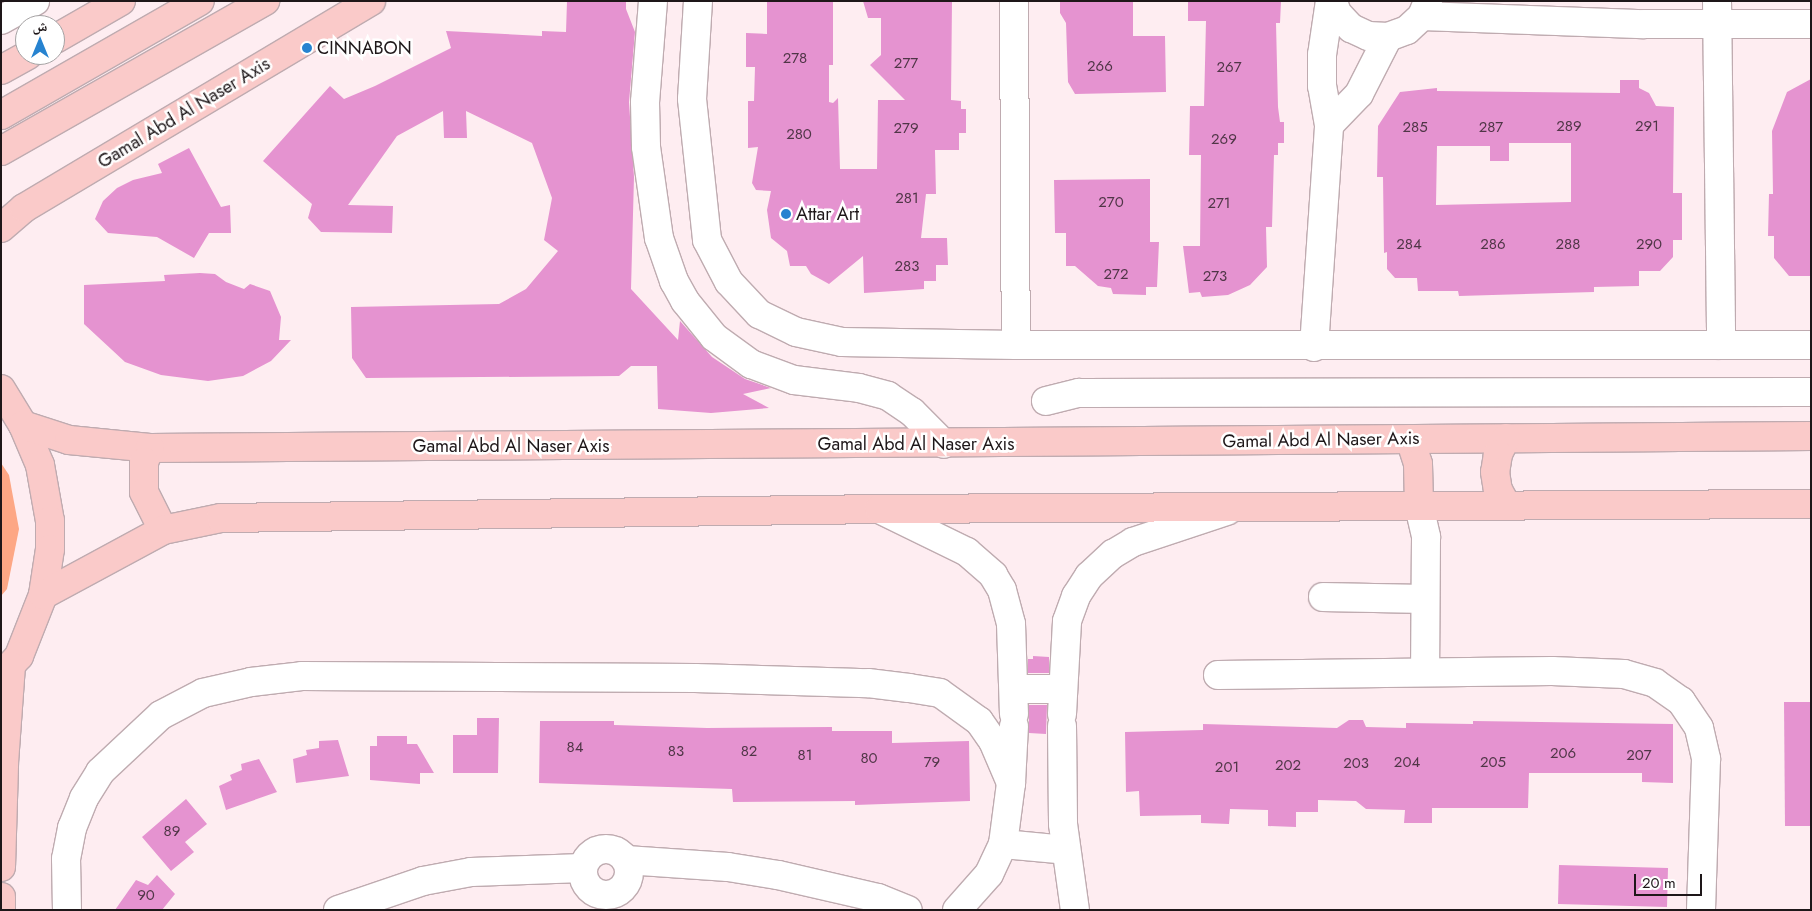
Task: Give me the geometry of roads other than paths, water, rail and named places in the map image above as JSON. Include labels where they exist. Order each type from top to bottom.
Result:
[{"type":"main road","points":[[65,33],[121,1]]},
{"type":"main road","points":[[1,115],[200,1]]},
{"type":"main road","points":[[1,151],[265,1]]},
{"type":"main road","name":"Gamal Abd Al Naser Axis","points":[[2,226],[24,208],[371,1]]},
{"type":"main road","points":[[1,70],[15,62]]},
{"type":"main road","points":[[1,389],[23,425],[40,465],[49,512],[50,549],[42,595],[32,630],[6,671],[1,867]]},
{"type":"main road","name":"Gamal Abd Al Naser Axis","points":[[23,425],[68,440],[150,448],[944,444],[1811,436]]},
{"type":"main road","points":[[1506,438],[1498,454],[1495,472],[1498,490],[1507,506]]},
{"type":"main road","points":[[1410,439],[1418,464],[1419,506]]},
{"type":"main road","points":[[150,448],[144,462],[144,492],[163,530]]},
{"type":"main road","points":[[42,595],[163,530],[221,518],[879,509],[1419,506],[1804,507]]},
{"type":"main road","points":[[1,897],[2,910]]},
{"type":"street","points":[[1,20],[35,1]]},
{"type":"street","points":[[653,1],[645,102],[648,166],[665,260],[685,301],[714,337],[751,364],[794,380],[859,388],[888,396],[912,412],[944,444]]},
{"type":"street","points":[[698,1],[692,99],[707,240],[729,282],[759,314],[796,332],[842,342],[1016,345],[1314,347],[1811,345]]},
{"type":"street","points":[[1014,1],[1016,345]]},
{"type":"street","points":[[1314,347],[1329,125],[1322,78],[1332,1]]},
{"type":"street","points":[[1332,1],[1337,13],[1351,28],[1368,36],[1388,37],[1407,30],[1425,8],[1718,13],[1811,24]]},
{"type":"street","points":[[1718,13],[1721,345]]},
{"type":"street","points":[[1329,125],[1359,94],[1388,37]]},
{"type":"street","points":[[1046,402],[1079,393],[1811,392]]},
{"type":"street","points":[[1419,506],[1426,537],[1425,672]]},
{"type":"street","points":[[1075,910],[1066,850],[1062,798],[1062,710],[1067,621],[1076,596],[1089,576],[1133,542],[1236,508]]},
{"type":"street","points":[[879,509],[967,552],[993,575],[1008,607],[1014,709],[1011,784],[1003,844],[989,874],[957,910]]},
{"type":"street","points":[[1324,597],[1425,599]]},
{"type":"street","points":[[1218,675],[1552,671],[1624,674],[1655,683],[1681,701],[1699,728],[1706,759],[1701,910]]},
{"type":"street","points":[[67,910],[66,859],[72,828],[84,798],[100,772],[162,715],[203,693],[251,682],[302,676],[695,678],[868,683],[909,688],[940,694],[979,722],[993,741],[1011,784]]},
{"type":"street","points":[[1014,709],[1062,710]]},
{"type":"street","points":[[1003,844],[1066,850]]},
{"type":"street","points":[[626,860],[628,881],[605,903],[590,889],[583,876],[583,868],[589,856],[601,849],[615,851],[626,860],[719,866],[778,875],[870,896],[908,910]]},
{"type":"street","points":[[338,910],[423,881],[471,872],[583,868]]},
{"type":"place","name":"CINNABON","points":[[307,48]]},
{"type":"place","name":"Attar Art","points":[[786,214]]}]
